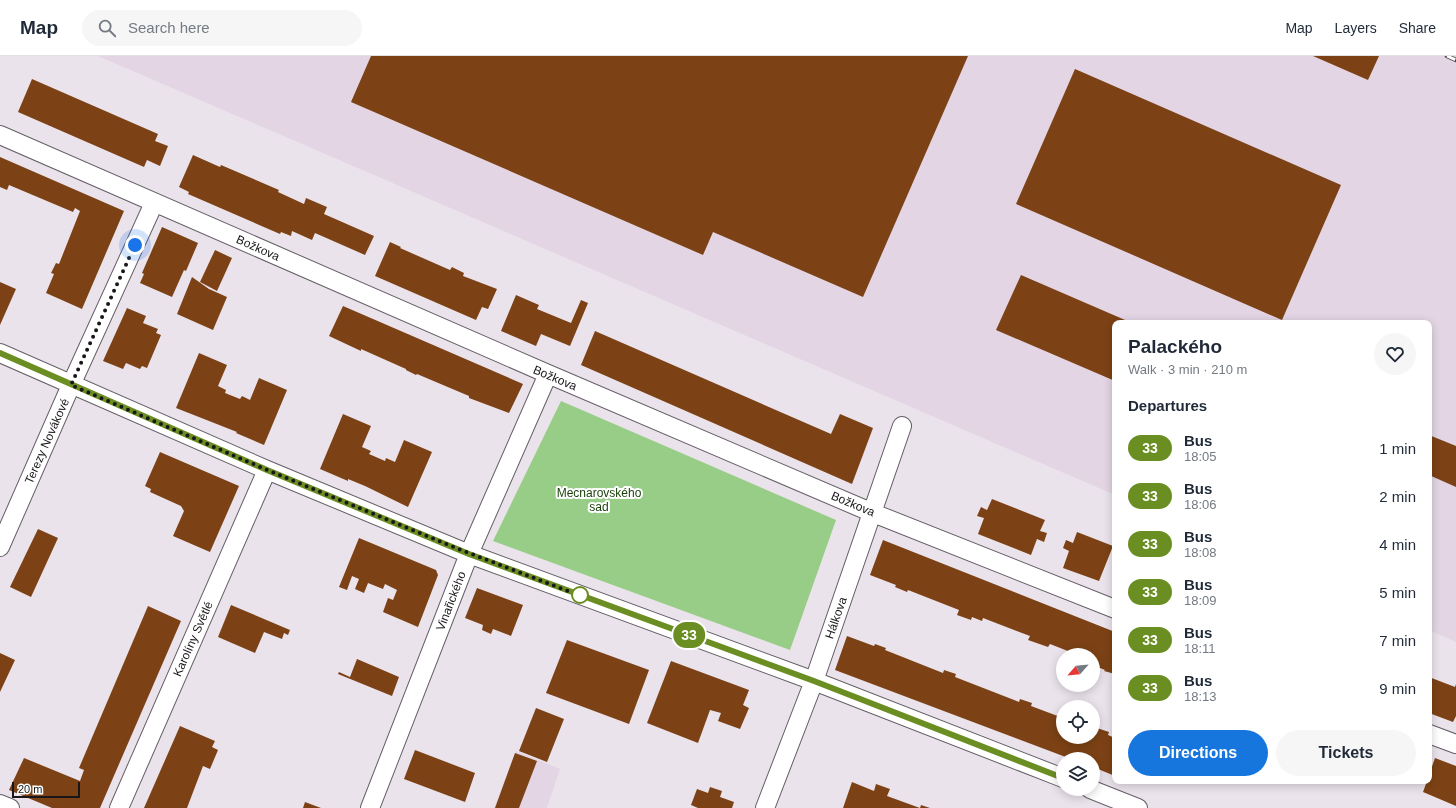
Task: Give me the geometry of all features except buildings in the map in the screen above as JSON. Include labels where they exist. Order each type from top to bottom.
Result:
[{"type":"street","name":"Božkova","points":[[0,135],[548,374],[873,513],[1112,608]]},
{"type":"street","name":"Terezy Novákové","points":[[0,547],[71,385],[154,203]]},
{"type":"street","points":[[0,353],[267,470],[469,554],[814,681],[1056,775]]},
{"type":"street","name":"Vinařického","points":[[370,808],[469,554],[548,374]]},
{"type":"street","name":"Hálkova","points":[[765,808],[814,681],[902,426]]},
{"type":"street","name":"Karolíny Světlé","points":[[119,808],[267,470]]},
{"type":"street","points":[[1432,735],[1456,744]]},
{"type":"street","points":[[1100,793],[1138,808]]},
{"type":"street","points":[[0,804],[10,808]]},
{"type":"shaded area","points":[[98,56],[1456,56],[1456,642],[1432,631],[1432,320],[1112,320],[1112,494]]},
{"type":"shaded area","points":[[516,751],[560,769],[547,808],[494,808]]},
{"type":"green space","name":"Mecnarovského sad","points":[[561,401],[836,520],[790,650],[493,541]]},
{"type":"railway","points":[[1447,56],[1456,60]]},
{"type":"bus line","name":"33","points":[[0,353],[267,470],[469,554],[814,681],[1056,775]]},
{"type":"route","points":[[135,245],[71,385],[267,470],[456,548],[581,596],[580,595]]}]
